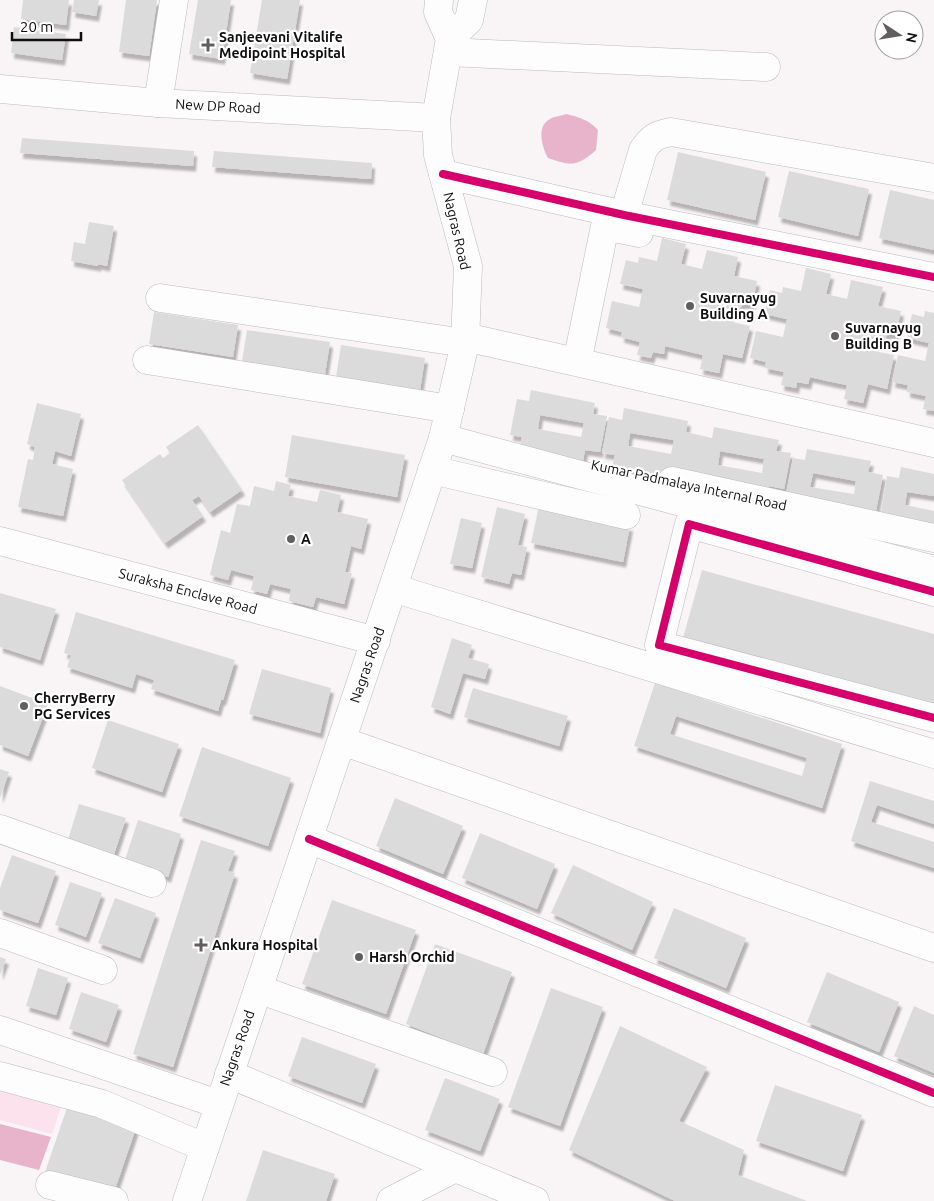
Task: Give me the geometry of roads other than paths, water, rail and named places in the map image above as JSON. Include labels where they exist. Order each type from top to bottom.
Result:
[{"type":"street","points":[[158,102],[174,0]]},
{"type":"street","points":[[439,0],[438,12],[449,46]]},
{"type":"street","points":[[449,46],[469,20],[473,0]]},
{"type":"street","points":[[449,46],[766,67]]},
{"type":"street","name":"Nagras Road","points":[[186,1201],[376,641],[446,426],[465,336],[468,266],[438,155],[436,118],[449,46]]},
{"type":"street","name":"New DP Road","points":[[0,89],[158,102],[436,118]]},
{"type":"street","points":[[624,215],[643,150],[649,141],[658,134],[671,132],[934,178]]},
{"type":"street","points":[[443,174],[624,215],[934,277]]},
{"type":"street","points":[[579,353],[605,226],[934,293]]},
{"type":"street","points":[[160,298],[465,336],[579,353],[934,427]]},
{"type":"street","points":[[465,336],[934,443]]},
{"type":"street","points":[[147,360],[446,426],[934,570]]},
{"type":"street","name":"Kumar Padmalaya Internal Road","points":[[446,426],[934,538]]},
{"type":"street","points":[[432,470],[626,515]]},
{"type":"street","points":[[934,592],[689,524],[659,645],[934,718]]},
{"type":"street","name":"Suraksha Enclave Road","points":[[0,541],[376,641]]},
{"type":"street","points":[[393,588],[934,754]]},
{"type":"street","points":[[342,741],[934,948]]},
{"type":"street","points":[[0,829],[152,883]]},
{"type":"street","points":[[309,839],[934,1093]]},
{"type":"street","points":[[0,933],[103,970]]},
{"type":"street","points":[[258,989],[493,1072]]},
{"type":"street","points":[[0,1030],[218,1104]]},
{"type":"street","points":[[229,1074],[535,1201]]},
{"type":"street","points":[[0,1076],[102,1104],[204,1147]]},
{"type":"street","points":[[390,1201],[455,1168]]},
{"type":"street","points":[[50,1185],[114,1201]]},
{"type":"place","name":"Sanjeevani Vitalife Medipoint Hospital","points":[[208,45]]},
{"type":"place","name":"Suvarnayug Building A","points":[[690,306]]},
{"type":"place","name":"Suvarnayug Building B","points":[[835,336]]},
{"type":"place","name":"A","points":[[291,539]]},
{"type":"place","name":"CherryBerry PG Services","points":[[24,706]]},
{"type":"place","name":"Ankura Hospital","points":[[201,945]]},
{"type":"place","name":"Harsh Orchid","points":[[359,957]]}]
